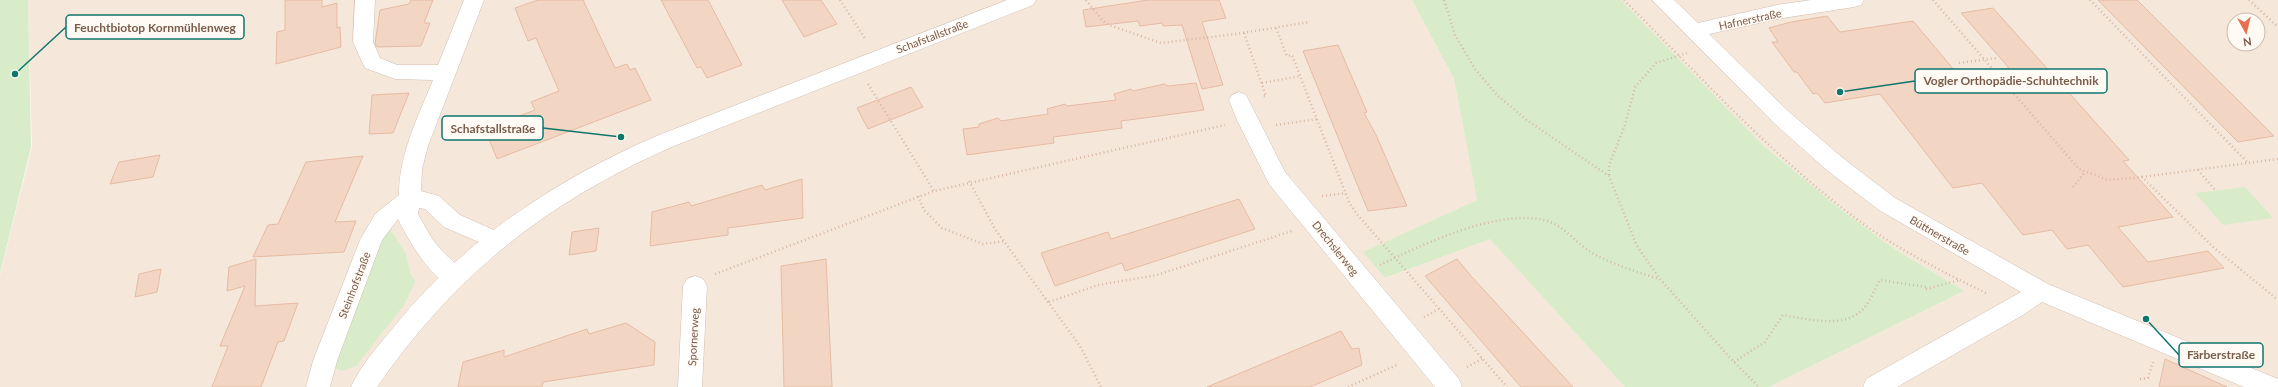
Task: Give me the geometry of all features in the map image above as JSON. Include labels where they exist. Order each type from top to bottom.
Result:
[{"type":"street","points":[[365,0],[363,42],[372,63],[395,72],[446,73]]},
{"type":"street","points":[[455,277],[435,261],[417,237],[407,214],[411,198],[409,184],[411,167],[474,0]]},
{"type":"street","name":"Schafstallstraße","points":[[495,240],[532,212],[594,174],[626,159],[677,136],[1026,0]]},
{"type":"street","name":"Büttnerstraße","points":[[1662,0],[1782,118],[1836,165],[1887,204],[2040,291],[2271,387]]},
{"type":"street","name":"Hafnerstraße","points":[[1694,31],[1777,12],[1854,0]]},
{"type":"street","name":"Drechslerweg","points":[[1246,116],[1277,178],[1316,223],[1450,387]]},
{"type":"street","points":[[363,387],[378,364],[421,311],[495,240],[452,221],[431,202],[411,198]]},
{"type":"street","name":"Steinhofstraße","points":[[318,387],[325,361],[380,222],[411,198]]},
{"type":"street","name":"Spornerweg","points":[[690,387],[695,286]]},
{"type":"street","points":[[1874,387],[2015,308],[2040,291]]},
{"type":"path","points":[[840,0],[877,58]]},
{"type":"path","points":[[1086,0],[1103,21],[1109,25],[1160,43],[1244,33],[1309,22]]},
{"type":"path","points":[[1444,0],[1455,35],[1475,69],[1497,95],[1563,146],[1609,176]]},
{"type":"path","points":[[1933,0],[2079,169],[2085,172],[2108,180],[2278,159]]},
{"type":"path","points":[[2090,0],[2248,163]]},
{"type":"path","points":[[2249,0],[2278,26]]},
{"type":"path","points":[[1276,28],[1287,56],[1292,55],[1349,202],[1356,214],[1507,387]]},
{"type":"path","points":[[1244,33],[1266,96],[1246,116]]},
{"type":"path","points":[[1710,46],[1656,63],[1635,87],[1625,125],[1609,165],[1609,176],[1637,246],[1660,279],[1734,362],[1759,387]]},
{"type":"path","points":[[1959,63],[1997,58]]},
{"type":"path","points":[[857,66],[934,191]]},
{"type":"path","points":[[1262,83],[1301,76]]},
{"type":"path","points":[[695,286],[717,272],[918,196],[969,181],[1246,116],[1317,119]]},
{"type":"path","points":[[2197,170],[2216,191]]},
{"type":"path","points":[[2073,187],[2085,172]]},
{"type":"path","points":[[2142,177],[2212,246],[2278,300]]},
{"type":"path","points":[[969,181],[995,229],[1080,346],[1101,387]]},
{"type":"path","points":[[918,196],[924,210],[942,228],[983,244],[1005,242]]},
{"type":"path","points":[[1359,276],[1395,257],[1432,241],[1473,228],[1506,220],[1534,217],[1551,222],[1604,259],[1660,279]]},
{"type":"path","points":[[1049,302],[1098,285],[1157,276],[1316,223]]},
{"type":"path","points":[[1734,362],[1765,342],[1783,314],[1819,321],[1839,320],[1852,317],[1863,309],[1880,280],[1926,288],[1961,280]]},
{"type":"path","points":[[1348,387],[1423,354]]},
{"type":"shaded area","points":[[28,0],[1412,0],[1454,79],[1477,200],[1364,252],[1386,278],[1490,238],[1625,387],[0,387],[0,275],[32,147]]},
{"type":"shaded area","points":[[1621,0],[2278,0],[2278,387],[1769,387],[1964,291],[1893,248],[1839,208],[1764,146]]},
{"type":"green space","points":[[0,0],[28,0],[31,147],[0,273]]},
{"type":"green space","points":[[1412,0],[1621,0],[1764,146],[1839,208],[1893,248],[1964,291],[1769,387],[1625,387],[1490,239],[1385,278],[1363,252],[1477,200],[1454,79]]},
{"type":"green space","points":[[2245,187],[2273,218],[2223,225],[2195,193]]},
{"type":"green space","points":[[389,227],[406,254],[410,273],[415,282],[404,305],[356,366],[342,371],[335,368],[334,363],[384,230]]},
{"type":"building","points":[[285,0],[322,0],[322,7],[337,3],[337,28],[340,27],[341,47],[276,64],[277,32],[285,30]]},
{"type":"building","points":[[411,0],[433,0],[424,23],[430,23],[421,46],[377,47],[375,44],[380,10],[409,4]]},
{"type":"building","points":[[538,0],[583,0],[615,68],[627,64],[630,70],[635,68],[651,100],[497,159],[485,129],[535,110],[531,102],[559,91],[536,38],[528,41],[515,8]]},
{"type":"building","points":[[661,0],[708,0],[742,65],[707,78],[701,67],[697,68]]},
{"type":"building","points":[[782,0],[821,0],[837,24],[804,37]]},
{"type":"building","points":[[1148,0],[1219,0],[1226,18],[1202,22],[1223,85],[1202,89],[1182,25],[1163,26],[1162,23],[1140,26],[1138,21],[1086,27],[1083,10]]},
{"type":"building","points":[[2098,0],[2137,0],[2274,136],[2238,142]]},
{"type":"building","points":[[1993,8],[2129,160],[2123,161],[2173,217],[2118,227],[2148,262],[2208,251],[2224,268],[2123,287],[2088,245],[2067,249],[2052,230],[2023,235],[1982,183],[1953,188],[1880,94],[1825,103],[1817,93],[1813,94],[1797,72],[1794,72],[1772,42],[1778,42],[1769,28],[1791,22],[1827,16],[1840,32],[1913,21],[1960,77],[2009,68],[1961,13]]},
{"type":"building","points":[[1338,45],[1367,112],[1364,113],[1376,135],[1407,206],[1368,211],[1303,51]]},
{"type":"building","points":[[1196,83],[1204,110],[1121,121],[1122,128],[1053,137],[1054,143],[967,155],[963,129],[979,127],[979,124],[998,118],[1001,121],[1048,114],[1047,109],[1065,104],[1067,106],[1116,100],[1114,94],[1131,89],[1133,91],[1164,84],[1168,86]]},
{"type":"building","points":[[911,87],[923,107],[868,129],[857,108]]},
{"type":"building","points":[[409,93],[393,133],[369,134],[372,95]]},
{"type":"building","points":[[160,155],[153,177],[110,184],[119,162]]},
{"type":"building","points":[[363,156],[335,222],[356,221],[344,252],[253,257],[268,225],[278,224],[306,162]]},
{"type":"building","points":[[802,179],[803,218],[728,228],[728,235],[650,246],[652,212],[689,202],[691,206],[762,185],[765,190]]},
{"type":"building","points":[[1239,199],[1255,229],[1125,271],[1122,263],[1055,286],[1041,253],[1108,232],[1111,239]]},
{"type":"building","points":[[599,228],[596,251],[569,255],[572,232]]},
{"type":"building","points":[[256,259],[255,306],[298,303],[284,341],[278,342],[261,387],[212,387],[228,346],[220,346],[245,286],[227,291],[229,267]]},
{"type":"building","points":[[826,259],[832,387],[784,387],[781,266]]},
{"type":"building","points":[[1457,259],[1573,387],[1521,387],[1425,276]]},
{"type":"building","points":[[161,269],[157,292],[135,297],[139,274]]},
{"type":"building","points":[[626,323],[655,342],[654,365],[543,382],[542,387],[458,387],[463,362],[504,350],[504,357],[587,329],[589,334]]},
{"type":"building","points":[[1341,331],[1352,349],[1359,348],[1362,365],[1310,387],[1207,387]]},
{"type":"building","points":[[2165,359],[2227,387],[2159,387]]},
{"type":"place","name":"Feuchtbiotop Kornmühlenweg","points":[[15,74]]},
{"type":"place","name":"Vogler Orthopädie-Schuhtechnik","points":[[1840,92]]},
{"type":"place","name":"Schafstallstraße","points":[[621,137]]},
{"type":"place","name":"Färberstraße","points":[[2146,319]]}]
